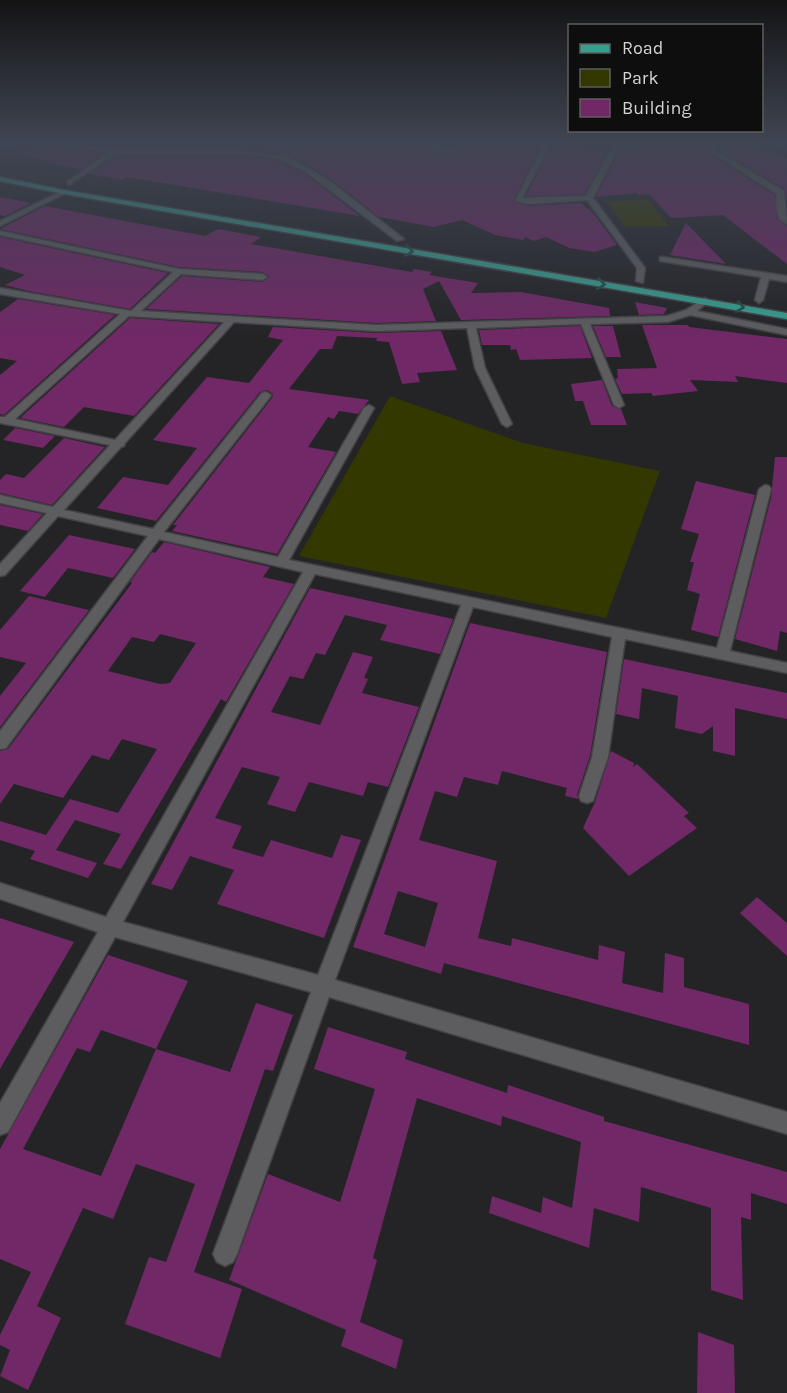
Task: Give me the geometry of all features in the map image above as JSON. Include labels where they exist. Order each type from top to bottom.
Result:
[{"type":"main road","points":[[158,208],[533,272],[640,285],[705,301],[787,316]]},
{"type":"main road","points":[[378,236],[412,242]]},
{"type":"main road","points":[[533,272],[539,264]]},
{"type":"main road","points":[[629,279],[640,285],[651,282]]},
{"type":"main road","points":[[749,299],[764,301]]},
{"type":"street","points":[[0,224],[32,208]]},
{"type":"street","points":[[359,208],[400,239]]},
{"type":"street","points":[[596,208],[641,268],[640,285]]},
{"type":"street","points":[[781,208],[783,219],[787,222]]},
{"type":"street","points":[[0,233],[179,271],[263,277]]},
{"type":"street","points":[[663,259],[787,279]]},
{"type":"street","points":[[3,420],[179,271]]},
{"type":"street","points":[[764,301],[766,276]]},
{"type":"street","points":[[0,291],[130,314],[377,328],[668,319],[689,312],[705,301]]},
{"type":"street","points":[[689,312],[787,332]]},
{"type":"street","points":[[0,572],[120,444],[230,321]]},
{"type":"street","points":[[585,322],[619,405]]},
{"type":"street","points":[[471,326],[480,368],[507,424]]},
{"type":"street","points":[[0,743],[155,535],[266,395]]},
{"type":"street","points":[[281,562],[369,408]]},
{"type":"street","points":[[3,420],[120,444]]},
{"type":"street","points":[[722,655],[765,489]]},
{"type":"street","points":[[0,499],[468,603],[787,668]]},
{"type":"street","points":[[0,1124],[311,569]]},
{"type":"street","points":[[225,1254],[323,986],[468,603]]},
{"type":"street","points":[[586,796],[600,757],[619,634]]},
{"type":"street","points":[[0,891],[110,927],[323,986],[787,1123]]},
{"type":"green space","points":[[611,208],[654,208],[669,226],[625,227]]},
{"type":"green space","points":[[390,396],[523,443],[660,471],[606,618],[299,556]]},
{"type":"building","points":[[0,208],[21,208],[5,216],[0,215]]},
{"type":"building","points":[[41,208],[56,208],[205,236],[218,229],[261,237],[251,244],[412,272],[414,269],[432,272],[429,275],[478,283],[471,293],[521,292],[609,308],[610,316],[461,320],[439,281],[423,289],[436,321],[377,323],[146,309],[182,276],[263,282],[269,277],[263,272],[179,267],[0,229]]},
{"type":"building","points":[[312,208],[350,208],[360,216]]},
{"type":"building","points":[[368,208],[587,208],[617,245],[594,252],[569,248],[546,237],[534,241],[525,237],[523,240],[495,235],[462,220],[434,227],[379,217]]},
{"type":"building","points":[[662,208],[776,208],[777,219],[787,226],[787,264],[723,215],[671,218]]},
{"type":"building","points":[[686,223],[726,264],[670,255]]},
{"type":"building","points":[[0,237],[168,273],[130,309],[29,291],[5,285],[25,275],[0,267]]},
{"type":"building","points":[[18,299],[115,315],[4,415],[0,414],[0,375],[17,361],[0,358],[0,312]]},
{"type":"building","points":[[635,302],[667,308],[664,314],[639,315]]},
{"type":"building","points":[[130,318],[219,324],[134,416],[84,407],[64,427],[20,418]]},
{"type":"building","points":[[642,325],[688,325],[689,327],[787,339],[787,383],[735,376],[738,382],[690,380],[698,391],[653,396],[651,393],[622,394],[615,379],[618,378],[617,369],[657,368]]},
{"type":"building","points":[[580,326],[592,358],[520,360],[516,349],[511,350],[510,345],[482,345],[479,330]]},
{"type":"building","points":[[593,326],[613,326],[621,357],[606,357]]},
{"type":"building","points":[[273,327],[377,333],[441,331],[457,370],[417,373],[420,382],[402,384],[389,342],[376,341],[377,338],[337,336],[332,349],[320,349],[289,389],[369,400],[358,414],[339,411],[334,419],[328,417],[308,447],[336,452],[277,554],[172,531],[177,525],[173,525],[272,398],[273,394],[267,390],[260,392],[156,521],[97,508],[123,477],[168,485],[197,448],[153,440],[207,377],[249,383],[283,340],[268,337]]},
{"type":"building","points":[[602,380],[612,406],[621,409],[627,425],[591,425],[583,401],[575,401],[571,384]]},
{"type":"building","points":[[15,428],[55,436],[43,448],[3,440]]},
{"type":"building","points":[[64,438],[105,447],[52,505],[0,493],[0,480],[6,474],[24,478]]},
{"type":"building","points":[[775,457],[787,457],[787,633],[780,631],[777,651],[735,639],[771,498]]},
{"type":"building","points":[[696,481],[755,495],[718,637],[691,630],[700,594],[687,590],[694,562],[690,562],[699,534],[681,529]]},
{"type":"building","points":[[0,505],[43,514],[28,531],[0,525]]},
{"type":"building","points":[[69,535],[135,549],[113,578],[68,568],[45,597],[20,591]]},
{"type":"building","points":[[164,542],[270,567],[263,577],[294,584],[226,702],[221,699],[121,869],[103,864],[121,834],[75,820],[56,850],[97,863],[88,878],[30,859],[35,851],[0,840],[0,821],[46,835],[70,799],[118,813],[157,749],[122,739],[109,760],[92,755],[63,798],[14,784],[0,804],[0,751],[8,749],[132,583],[130,582],[152,552],[155,553]],"holes":[[[160,634],[196,643],[170,683],[160,684],[108,671],[132,637],[154,642]]]},
{"type":"building","points":[[310,588],[453,619],[440,654],[380,640],[387,625],[345,615],[325,655],[316,653],[303,679],[290,676],[271,712],[320,725],[353,652],[373,657],[364,678],[368,679],[362,693],[419,707],[388,787],[368,782],[363,796],[309,782],[295,812],[267,804],[280,777],[242,767],[215,818],[242,826],[232,848],[263,857],[271,840],[332,858],[341,835],[361,840],[324,938],[217,904],[234,870],[190,856],[172,890],[151,884]]},
{"type":"building","points":[[29,596],[89,610],[0,727],[0,696],[26,663],[0,657],[0,630]]},
{"type":"building","points":[[470,623],[607,652],[590,756],[577,795],[578,799],[565,796],[567,788],[502,771],[498,785],[464,777],[457,797],[435,791],[419,840],[497,861],[478,938],[511,946],[512,938],[598,960],[599,945],[625,952],[622,983],[663,993],[665,953],[684,958],[684,987],[749,1004],[749,1045],[444,963],[441,974],[353,947]],"holes":[[[398,891],[438,903],[425,947],[384,934]]]},
{"type":"building","points":[[624,659],[787,693],[787,719],[735,708],[735,756],[713,751],[713,726],[702,734],[675,728],[678,696],[642,688],[639,719],[616,714]]},
{"type":"building","points":[[611,751],[634,763],[633,767],[637,764],[689,813],[684,816],[697,828],[629,876],[583,828],[595,802]]},
{"type":"building","points":[[757,897],[787,923],[787,956],[740,913]]},
{"type":"building","points":[[0,918],[74,942],[0,1069]]},
{"type":"building","points":[[108,955],[188,981],[156,1049],[230,1072],[256,1003],[293,1015],[273,1071],[265,1069],[194,1272],[242,1289],[220,1358],[125,1324],[149,1257],[166,1262],[195,1184],[136,1164],[113,1219],[83,1208],[37,1306],[61,1318],[28,1390],[0,1376],[10,1350],[0,1345],[0,1335],[31,1272],[0,1259],[0,1149]],"holes":[[[101,1030],[156,1049],[101,1176],[23,1149],[77,1048],[90,1052]]]},
{"type":"building","points":[[328,1027],[407,1052],[405,1059],[507,1093],[508,1085],[604,1117],[604,1121],[787,1172],[787,1204],[751,1193],[751,1220],[741,1217],[743,1300],[711,1290],[711,1208],[641,1187],[639,1222],[594,1208],[589,1248],[489,1213],[492,1196],[541,1213],[543,1197],[572,1208],[581,1142],[502,1116],[501,1126],[417,1098],[373,1258],[377,1260],[360,1322],[403,1340],[396,1369],[341,1346],[346,1330],[229,1280],[268,1174],[340,1202],[375,1089],[314,1069]]},
{"type":"building","points":[[698,1332],[734,1345],[735,1393],[697,1393]]}]
